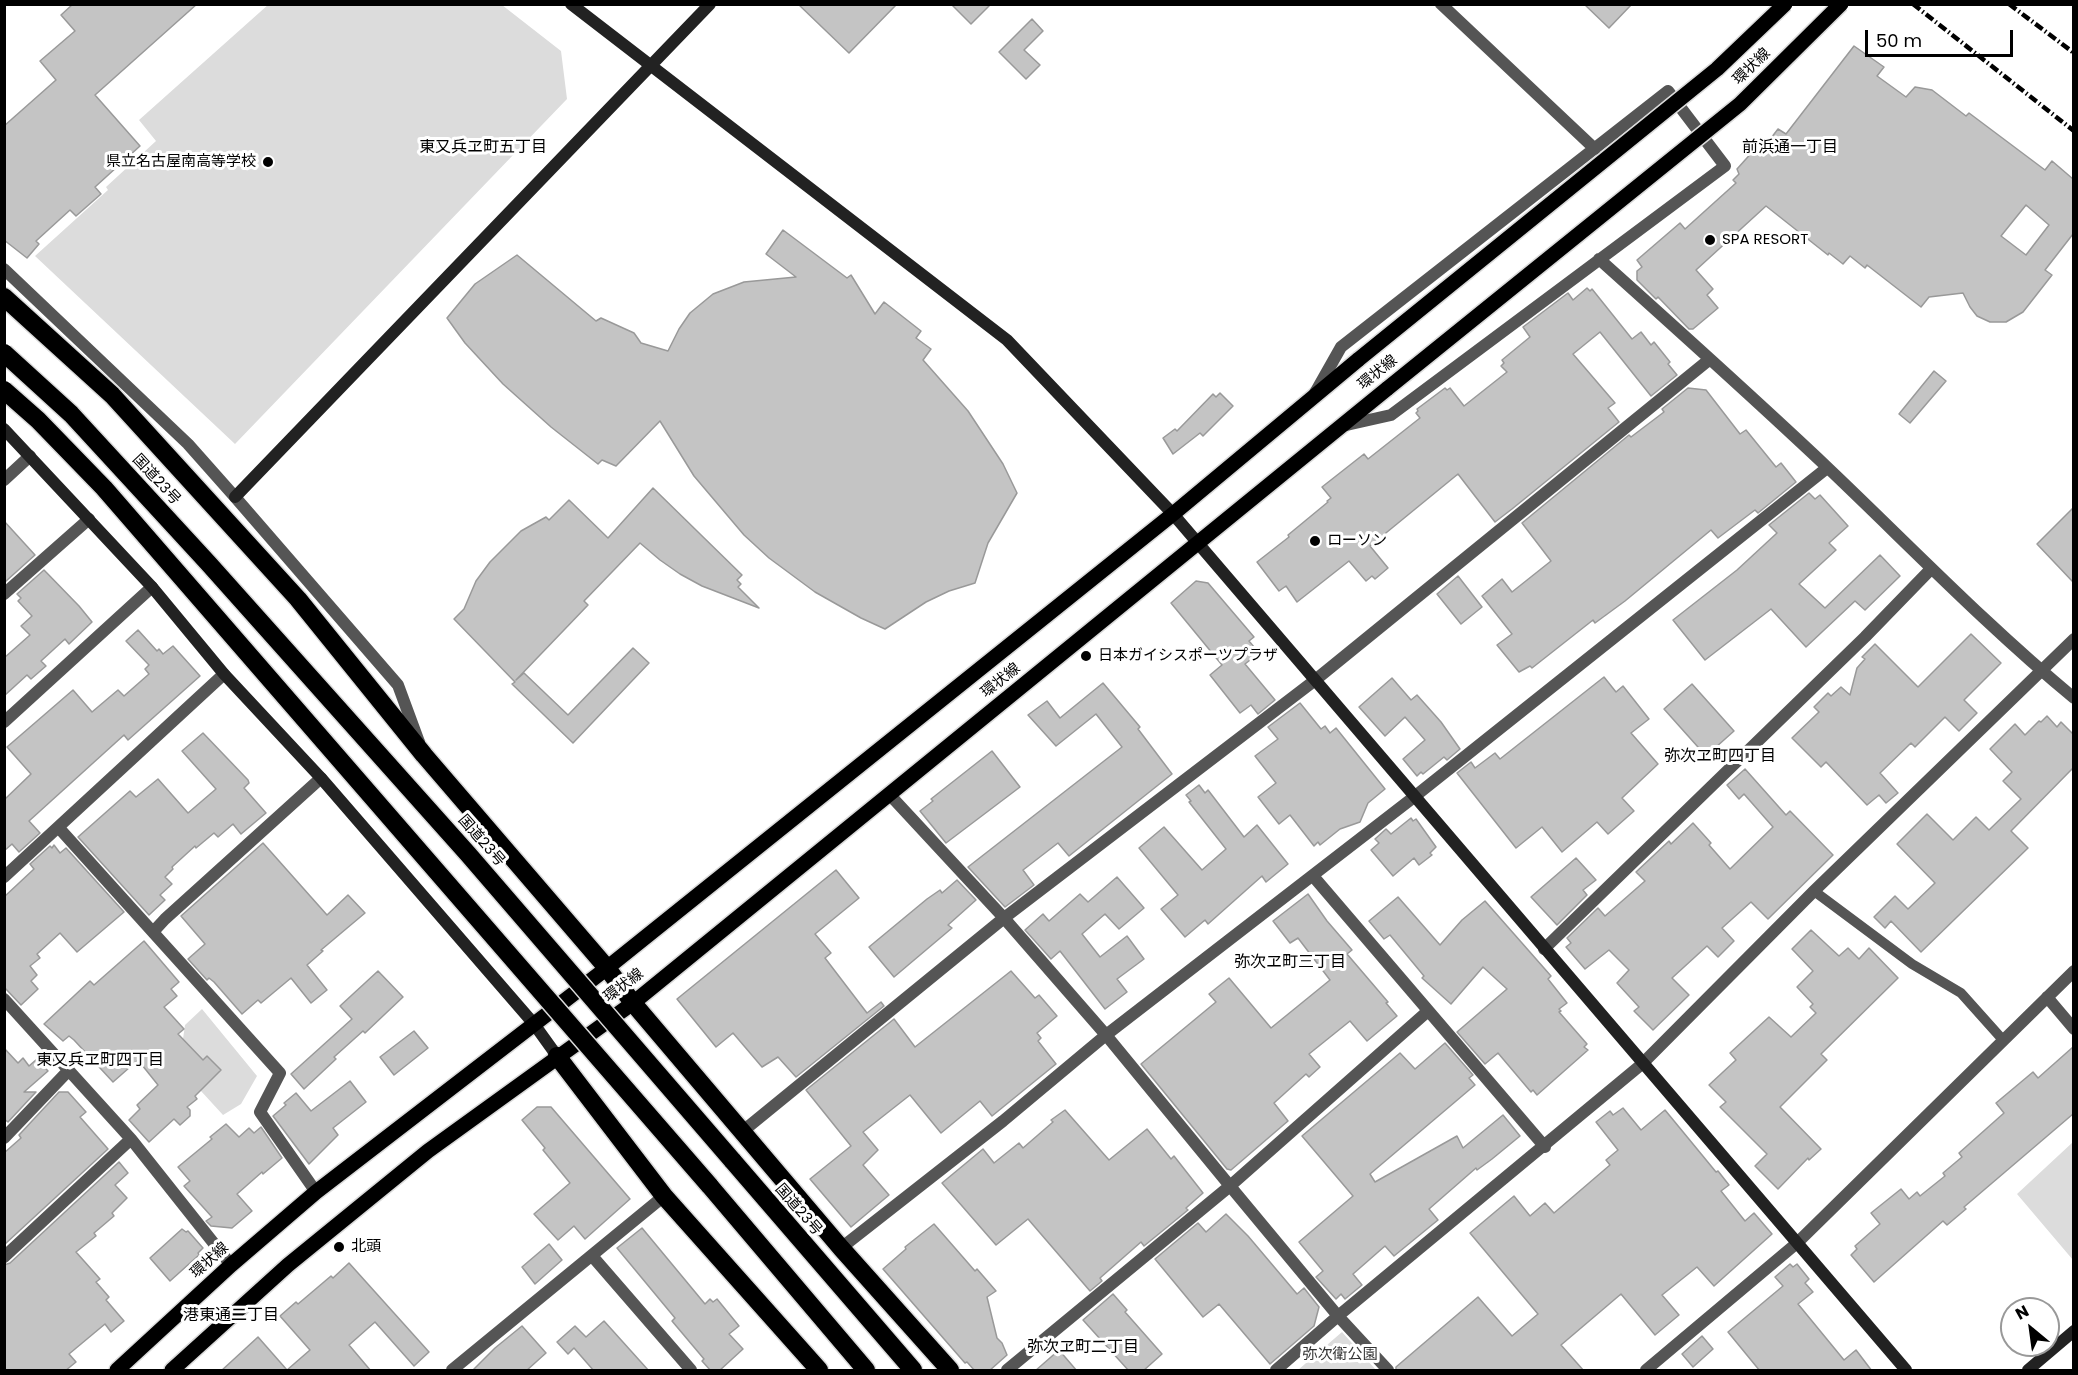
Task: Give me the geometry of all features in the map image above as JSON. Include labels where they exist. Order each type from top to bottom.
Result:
[{"type":"highway","points":[[4,297],[112,395],[298,599],[424,755],[607,968],[633,1003],[841,1248],[950,1371]]},
{"type":"highway","name":"国道23号","points":[[4,353],[71,414],[209,564],[468,854],[913,1371]]},
{"type":"highway","points":[[4,390],[38,420],[104,489],[709,1185],[866,1371]]},
{"type":"highway","points":[[557,1056],[664,1196],[819,1371]]},
{"type":"main road","name":"環状線","points":[[117,1371],[231,1265],[316,1192],[607,968],[1173,514],[1359,359],[1717,69],[1785,4]]},
{"type":"main road","name":"環状線","points":[[172,1371],[288,1265],[402,1172],[557,1056],[633,1003],[1740,104],[1841,4]]},
{"type":"street","points":[[571,4],[1007,340],[1173,514],[1906,1371]]},
{"type":"street","points":[[235,497],[710,4]]},
{"type":"street","points":[[1441,4],[1595,149]]},
{"type":"street","points":[[1315,395],[1341,347],[1668,91],[1725,166],[1391,415],[1341,426]]},
{"type":"street","points":[[1599,258],[1827,468],[1931,569],[2073,698]]},
{"type":"street","points":[[4,269],[188,444],[398,685],[424,755]]},
{"type":"street","points":[[743,1131],[1004,918],[1314,681],[1710,359]]},
{"type":"street","points":[[4,429],[152,587],[224,674],[321,778],[534,1024],[557,1056]]},
{"type":"street","points":[[4,480],[30,456]]},
{"type":"street","points":[[841,1248],[1003,1121],[1106,1035],[1414,797],[1827,468]]},
{"type":"street","points":[[4,594],[89,519]]},
{"type":"street","points":[[1544,949],[1931,569]]},
{"type":"street","points":[[4,722],[152,587]]},
{"type":"street","points":[[1276,1371],[1338,1316],[1545,1147],[1642,1064],[1814,891],[2073,639]]},
{"type":"street","points":[[4,877],[224,674]]},
{"type":"street","points":[[153,932],[321,778]]},
{"type":"street","points":[[889,794],[1004,918],[1106,1035],[1338,1316],[1388,1371]]},
{"type":"street","points":[[59,828],[280,1073],[260,1112],[316,1192]]},
{"type":"street","points":[[1313,876],[1545,1147]]},
{"type":"street","points":[[1646,1371],[1797,1243],[2073,970]]},
{"type":"street","points":[[2047,997],[2073,1029]]},
{"type":"street","points":[[6,1005],[131,1139],[231,1265]]},
{"type":"street","points":[[1007,1371],[1230,1186],[1428,1011]]},
{"type":"street","points":[[4,1138],[69,1070]]},
{"type":"street","points":[[4,1257],[131,1139]]},
{"type":"street","points":[[452,1371],[593,1257],[664,1196]]},
{"type":"street","points":[[593,1257],[691,1371]]},
{"type":"street","points":[[2028,1371],[2073,1331]]},
{"type":"lane","points":[[1814,891],[1912,964],[1961,993],[2003,1040]]},
{"type":"green space","name":"県立名古屋南高等学校","points":[[269,4],[502,5],[561,51],[567,99],[235,444],[35,256],[108,190],[106,187],[156,141],[139,120]]},
{"type":"green space","points":[[202,1009],[257,1076],[241,1104],[223,1115],[179,1067],[185,1025]]},
{"type":"green space","points":[[2073,1142],[2073,1260],[2017,1194]]},
{"type":"green space","name":"弥次衛公園","points":[[1342,1332],[1376,1370],[1298,1370]]},
{"type":"building","points":[[73,4],[197,4],[95,95],[140,146],[95,187],[101,194],[76,216],[70,210],[36,241],[39,244],[27,258],[4,240],[4,126],[56,80],[40,61],[75,31],[61,15]]},
{"type":"building","points":[[798,4],[897,4],[849,53]]},
{"type":"building","points":[[951,4],[991,4],[971,24]]},
{"type":"building","points":[[1584,4],[1632,4],[1609,28]]},
{"type":"building","points":[[1032,19],[1043,31],[1024,50],[1040,65],[1026,79],[999,52]]},
{"type":"building","points":[[1854,46],[1884,67],[1877,76],[1906,97],[1915,87],[1932,90],[1966,116],[1969,113],[2045,170],[2052,161],[2073,179],[2073,234],[2045,270],[2052,275],[2023,312],[2006,322],[1990,322],[1977,316],[1963,293],[1929,297],[1921,307],[1867,265],[1865,268],[1850,256],[1843,264],[1829,253],[1828,255],[1766,206],[1696,270],[1713,289],[1707,295],[1718,308],[1693,329],[1689,329],[1658,297],[1656,299],[1637,280],[1637,271],[1642,267],[1637,260],[1680,223],[1685,229],[1736,183],[1733,180],[1739,174],[1737,169],[1764,139],[1768,142],[1778,129],[1786,134]],"holes":[[[2026,205],[2049,225],[2026,255],[2001,236]]]},
{"type":"building","points":[[783,230],[847,278],[851,275],[875,314],[884,302],[921,331],[916,338],[931,349],[923,360],[968,411],[1003,464],[1017,493],[988,543],[975,583],[949,591],[926,602],[885,629],[815,592],[769,558],[744,535],[694,476],[660,421],[616,466],[602,460],[598,464],[551,427],[503,384],[465,343],[447,318],[475,284],[517,255],[596,321],[601,318],[634,333],[641,343],[668,351],[690,313],[713,294],[744,282],[796,277],[766,254]]},
{"type":"building","points":[[1587,288],[1590,291],[1592,289],[1632,339],[1641,332],[1651,345],[1654,342],[1677,375],[1651,396],[1600,332],[1573,354],[1615,403],[1608,408],[1619,422],[1512,509],[1495,522],[1458,474],[1370,546],[1388,568],[1375,579],[1372,576],[1366,581],[1349,561],[1297,602],[1286,586],[1279,591],[1257,562],[1328,502],[1331,498],[1322,487],[1364,454],[1368,459],[1420,418],[1416,413],[1417,409],[1445,388],[1447,390],[1450,388],[1464,406],[1507,372],[1501,366],[1504,363],[1502,360],[1530,337],[1523,327],[1568,293],[1573,300]]},
{"type":"building","points":[[1934,371],[1946,381],[1910,423],[1899,414]]},
{"type":"building","points":[[1688,388],[1706,390],[1740,434],[1746,430],[1776,467],[1781,463],[1796,482],[1758,513],[1755,510],[1718,538],[1711,530],[1625,601],[1595,623],[1593,620],[1532,668],[1530,666],[1519,672],[1497,645],[1512,634],[1482,596],[1502,579],[1512,592],[1551,561],[1522,523],[1629,435],[1631,437],[1664,412],[1662,409]]},
{"type":"building","points":[[1220,393],[1233,406],[1203,436],[1200,433],[1173,454],[1163,438],[1175,429],[1177,431],[1213,394],[1216,397]]},
{"type":"building","points":[[653,488],[742,575],[737,580],[741,584],[738,587],[759,608],[702,586],[680,574],[640,543],[584,601],[588,605],[516,680],[524,673],[568,715],[633,648],[649,663],[573,743],[512,684],[515,682],[454,619],[464,609],[476,581],[490,562],[521,531],[546,517],[549,520],[569,500],[608,538]]},
{"type":"building","points":[[1809,493],[1815,499],[1820,495],[1848,526],[1829,543],[1836,550],[1799,584],[1825,608],[1880,555],[1900,576],[1865,610],[1855,601],[1806,647],[1771,609],[1705,660],[1673,620],[1737,570],[1777,533],[1769,525]]},
{"type":"building","points":[[2073,508],[2073,582],[2037,544]]},
{"type":"building","points":[[4,521],[35,555],[5,582],[4,581]]},
{"type":"building","points":[[44,570],[92,622],[69,644],[65,639],[41,661],[46,666],[31,679],[27,675],[4,696],[4,658],[30,635],[21,626],[32,616],[18,601],[21,598],[17,594]]},
{"type":"building","points":[[1458,576],[1482,607],[1461,624],[1437,594]]},
{"type":"building","points":[[1196,581],[1208,583],[1254,637],[1249,641],[1259,653],[1245,664],[1275,700],[1258,714],[1251,705],[1240,713],[1210,675],[1222,665],[1171,603]]},
{"type":"building","points":[[138,630],[157,651],[159,649],[163,654],[173,646],[200,676],[128,740],[124,735],[29,821],[40,833],[19,852],[12,844],[4,851],[4,800],[31,774],[7,747],[73,690],[92,712],[118,690],[124,696],[149,674],[145,669],[149,665],[126,641]]},
{"type":"building","points":[[1971,634],[2001,663],[1964,700],[1977,713],[1959,731],[1945,717],[1915,747],[1911,743],[1880,773],[1898,793],[1886,803],[1879,795],[1867,805],[1826,762],[1821,767],[1792,738],[1819,712],[1814,707],[1828,693],[1831,696],[1841,687],[1850,695],[1857,668],[1865,659],[1862,657],[1875,644],[1918,687]]},
{"type":"building","points":[[1604,677],[1616,692],[1623,686],[1649,719],[1631,733],[1658,764],[1622,798],[1634,811],[1608,834],[1597,822],[1562,852],[1542,827],[1516,848],[1457,773],[1471,762],[1475,768],[1495,753],[1500,759]]},
{"type":"building","points":[[1392,678],[1411,700],[1417,695],[1441,722],[1460,749],[1447,760],[1444,757],[1423,774],[1421,772],[1417,776],[1403,759],[1425,740],[1405,717],[1385,736],[1359,707]]},
{"type":"building","points":[[1103,683],[1140,727],[1138,729],[1172,774],[1069,856],[1058,843],[1023,870],[1034,885],[1005,907],[968,867],[1122,747],[1096,714],[1056,746],[1028,715],[1047,701],[1060,718]]},
{"type":"building","points":[[1692,684],[1734,731],[1706,756],[1664,709]]},
{"type":"building","points":[[1300,703],[1321,729],[1325,726],[1330,733],[1336,728],[1385,789],[1368,803],[1360,822],[1340,829],[1320,845],[1318,842],[1314,846],[1290,815],[1279,824],[1258,797],[1276,783],[1255,756],[1278,739],[1268,727]]},
{"type":"building","points":[[2047,716],[2057,727],[2061,722],[2073,734],[2073,768],[2011,831],[2028,848],[1921,952],[1891,921],[1885,928],[1874,917],[1895,896],[1908,909],[1935,883],[1897,844],[1927,814],[1953,840],[1976,817],[1989,830],[2021,799],[2003,781],[2012,772],[1990,749],[2015,724],[2025,735]]},
{"type":"building","points":[[203,733],[248,780],[249,783],[244,788],[266,813],[241,834],[233,824],[218,837],[214,833],[196,848],[195,846],[172,867],[173,869],[165,877],[172,884],[160,895],[165,900],[149,915],[78,837],[130,791],[136,797],[158,779],[188,813],[216,789],[182,751]]},
{"type":"building","points":[[992,751],[1020,787],[946,843],[920,811],[933,801],[931,799]]},
{"type":"building","points":[[1745,769],[1786,815],[1790,811],[1833,855],[1768,919],[1751,902],[1722,928],[1734,941],[1718,957],[1707,946],[1672,978],[1689,995],[1653,1030],[1634,1011],[1639,1007],[1617,983],[1629,970],[1609,950],[1585,969],[1566,947],[1571,943],[1567,938],[1598,908],[1605,916],[1645,881],[1636,872],[1669,841],[1671,844],[1693,823],[1730,869],[1773,827],[1744,794],[1739,799],[1727,785]]},
{"type":"building","points":[[1199,785],[1205,793],[1208,790],[1244,837],[1257,825],[1288,864],[1266,882],[1262,876],[1208,924],[1205,920],[1185,937],[1161,909],[1178,895],[1139,848],[1164,827],[1202,870],[1226,849],[1186,795]]},
{"type":"building","points":[[1411,818],[1413,821],[1416,819],[1436,847],[1430,853],[1432,855],[1419,865],[1414,858],[1393,876],[1371,850],[1379,843],[1375,839],[1386,829],[1391,834]]},
{"type":"building","points":[[263,843],[327,915],[348,895],[365,913],[321,950],[323,951],[307,965],[327,990],[311,1003],[291,978],[261,1003],[258,1000],[242,1014],[214,982],[209,978],[207,980],[188,959],[205,944],[181,916]]},
{"type":"building","points":[[54,845],[60,853],[66,848],[124,912],[77,952],[60,933],[37,954],[40,958],[30,966],[37,975],[31,981],[38,989],[21,1005],[4,987],[4,897],[34,869],[30,864]]},
{"type":"building","points":[[1576,858],[1596,880],[1583,890],[1587,895],[1557,925],[1531,897]]},
{"type":"building","points":[[836,870],[859,898],[815,934],[831,953],[825,958],[867,1013],[881,1002],[884,1006],[796,1077],[778,1057],[762,1067],[733,1033],[716,1047],[677,999]]},
{"type":"building","points":[[1117,877],[1144,908],[1119,929],[1105,914],[1082,934],[1100,957],[1127,936],[1144,959],[1117,979],[1127,992],[1105,1009],[1060,951],[1051,959],[1025,930],[1043,914],[1049,921],[1080,894],[1088,902]]},
{"type":"building","points":[[957,880],[976,900],[948,925],[952,928],[894,977],[869,947],[927,899],[940,890],[942,893]]},
{"type":"building","points":[[1308,894],[1352,950],[1347,954],[1397,1016],[1367,1041],[1350,1021],[1309,1054],[1320,1067],[1309,1077],[1306,1074],[1274,1103],[1288,1121],[1231,1170],[1227,1169],[1141,1064],[1216,1002],[1209,994],[1229,978],[1271,1028],[1330,980],[1298,938],[1290,943],[1273,921]]},
{"type":"building","points":[[1398,897],[1440,945],[1462,920],[1485,901],[1551,976],[1548,979],[1567,1003],[1559,1009],[1561,1011],[1559,1012],[1587,1044],[1584,1047],[1588,1050],[1537,1095],[1533,1090],[1531,1092],[1498,1053],[1485,1064],[1457,1032],[1507,989],[1483,967],[1451,1004],[1422,978],[1424,976],[1390,935],[1384,939],[1369,921]]},
{"type":"building","points":[[1811,930],[1839,956],[1848,948],[1859,959],[1869,948],[1898,978],[1821,1054],[1827,1060],[1780,1107],[1821,1149],[1809,1160],[1808,1158],[1778,1189],[1755,1166],[1767,1154],[1720,1107],[1726,1102],[1709,1085],[1736,1060],[1730,1053],[1769,1017],[1791,1037],[1816,1013],[1810,1007],[1813,1004],[1797,987],[1813,971],[1792,949]]},
{"type":"building","points":[[144,941],[179,982],[171,989],[177,996],[164,1007],[184,1029],[178,1034],[203,1060],[207,1056],[221,1070],[195,1096],[197,1099],[187,1107],[190,1110],[190,1116],[180,1125],[174,1119],[149,1142],[129,1120],[140,1109],[137,1105],[158,1085],[138,1060],[113,1082],[74,1040],[69,1036],[63,1041],[44,1024],[90,981],[94,985]]},
{"type":"building","points":[[378,971],[403,997],[365,1033],[363,1031],[334,1057],[336,1059],[304,1089],[291,1074],[352,1019],[340,1006]]},
{"type":"building","points":[[1011,971],[1035,998],[1039,995],[1057,1016],[1037,1033],[1041,1038],[1038,1041],[1056,1064],[992,1116],[980,1101],[941,1133],[910,1095],[863,1132],[878,1150],[863,1165],[889,1195],[851,1227],[810,1179],[851,1146],[806,1090],[894,1019],[915,1047]]},
{"type":"building","points":[[414,1031],[428,1048],[394,1075],[380,1057]]},
{"type":"building","points":[[1445,1043],[1473,1075],[1469,1078],[1475,1085],[1370,1174],[1375,1182],[1457,1136],[1463,1148],[1503,1115],[1520,1136],[1477,1170],[1476,1168],[1429,1209],[1438,1220],[1394,1256],[1385,1246],[1353,1274],[1362,1285],[1345,1299],[1341,1294],[1336,1299],[1316,1277],[1323,1271],[1299,1242],[1353,1196],[1302,1136],[1400,1053],[1415,1069]]},
{"type":"building","points":[[2073,1047],[2073,1114],[1964,1207],[1966,1209],[1947,1225],[1943,1221],[1874,1282],[1851,1255],[1857,1249],[1855,1246],[1880,1224],[1871,1213],[1901,1189],[1909,1199],[1917,1192],[1920,1196],[1945,1176],[1943,1173],[1962,1157],[1959,1153],[2004,1113],[1996,1103],[2033,1072],[2038,1078]]},
{"type":"building","points":[[4,1048],[18,1063],[23,1058],[29,1066],[37,1059],[48,1071],[24,1092],[36,1092],[8,1122],[4,1119]]},
{"type":"building","points":[[350,1081],[366,1102],[333,1128],[338,1135],[309,1164],[273,1116],[296,1093],[311,1111]]},
{"type":"building","points":[[59,1092],[68,1092],[86,1112],[80,1117],[108,1149],[4,1245],[4,1153],[21,1138],[19,1135]]},
{"type":"building","points":[[537,1107],[551,1107],[630,1199],[585,1239],[574,1226],[558,1240],[534,1214],[570,1183],[522,1120]]},
{"type":"building","points":[[1623,1108],[1641,1130],[1665,1110],[1729,1185],[1721,1191],[1745,1221],[1754,1213],[1772,1234],[1714,1286],[1697,1267],[1662,1295],[1679,1315],[1655,1335],[1621,1294],[1561,1345],[1584,1371],[1396,1371],[1396,1367],[1478,1297],[1512,1336],[1538,1314],[1470,1233],[1514,1196],[1530,1216],[1545,1203],[1554,1213],[1610,1165],[1606,1160],[1618,1150],[1596,1122],[1610,1111],[1613,1115]]},
{"type":"building","points":[[1065,1110],[1109,1160],[1147,1129],[1171,1159],[1174,1156],[1203,1193],[1186,1208],[1188,1210],[1144,1246],[1141,1242],[1100,1278],[1102,1281],[1090,1291],[1028,1219],[996,1245],[942,1183],[983,1149],[994,1163],[1019,1143],[1023,1148],[1053,1122],[1051,1120]]},
{"type":"building","points":[[226,1124],[239,1137],[249,1128],[254,1133],[261,1127],[282,1158],[237,1194],[252,1211],[232,1228],[211,1226],[206,1221],[212,1217],[184,1186],[190,1181],[178,1167],[212,1139],[210,1137]]},
{"type":"building","points":[[119,1162],[128,1173],[115,1185],[127,1198],[112,1213],[114,1216],[94,1233],[96,1236],[76,1252],[100,1279],[96,1282],[109,1297],[106,1300],[124,1321],[111,1332],[105,1324],[69,1354],[76,1362],[65,1371],[4,1371],[4,1265],[10,1263]]},
{"type":"building","points":[[1226,1214],[1248,1236],[1297,1294],[1304,1288],[1319,1307],[1314,1326],[1270,1364],[1219,1304],[1203,1317],[1155,1259],[1198,1223],[1206,1232]]},
{"type":"building","points":[[934,1224],[975,1271],[977,1269],[996,1291],[987,1297],[997,1338],[1007,1355],[989,1371],[975,1371],[967,1362],[965,1363],[883,1269],[906,1249],[905,1247]]},
{"type":"building","points":[[642,1228],[705,1304],[710,1299],[713,1302],[717,1299],[739,1326],[729,1334],[743,1349],[719,1371],[711,1371],[702,1361],[704,1359],[672,1321],[675,1318],[617,1248]]},
{"type":"building","points":[[182,1229],[188,1231],[203,1248],[198,1253],[199,1255],[170,1281],[150,1258]]},
{"type":"building","points":[[549,1244],[562,1260],[535,1284],[522,1267]]},
{"type":"building","points":[[349,1263],[429,1352],[414,1366],[375,1322],[349,1345],[371,1371],[221,1371],[258,1337],[287,1370],[310,1350],[280,1316],[331,1276],[333,1278]]},
{"type":"building","points":[[1790,1264],[1793,1267],[1797,1264],[1809,1279],[1805,1283],[1813,1292],[1798,1304],[1844,1360],[1856,1350],[1872,1371],[1760,1371],[1728,1332],[1783,1286],[1775,1277]]},
{"type":"building","points":[[1113,1294],[1127,1310],[1125,1312],[1162,1354],[1143,1371],[1129,1371],[1083,1320]]},
{"type":"building","points":[[604,1321],[649,1371],[594,1371],[574,1348],[568,1354],[557,1342],[575,1326],[586,1337]]},
{"type":"building","points":[[522,1326],[546,1353],[526,1371],[472,1371],[495,1348]]},
{"type":"building","points":[[1702,1336],[1713,1349],[1693,1367],[1682,1354]]},
{"type":"building","points":[[1059,1350],[1077,1371],[1035,1371]]},
{"type":"railway","points":[[1913,4],[2074,131]]},
{"type":"railway","points":[[2009,4],[2074,53]]},
{"type":"place","name":"県立名古屋南高等学校","points":[[268,162]]},
{"type":"place","name":"SPA RESORT","points":[[1710,240]]},
{"type":"place","name":"ローソン","points":[[1315,541]]},
{"type":"place","name":"日本ガイシスポーツプラザ","points":[[1086,656]]},
{"type":"place","name":"北頭","points":[[339,1247]]},
{"type":"district","name":"東又兵ヱ町五丁目","points":[[483,148]]},
{"type":"district","name":"前浜通一丁目","points":[[1790,148]]},
{"type":"district","name":"弥次ヱ町四丁目","points":[[1720,757]]},
{"type":"district","name":"弥次ヱ町三丁目","points":[[1290,963]]},
{"type":"district","name":"東又兵ヱ町四丁目","points":[[100,1061]]},
{"type":"district","name":"港東通二丁目","points":[[231,1316]]},
{"type":"district","name":"弥次ヱ町二丁目","points":[[1083,1348]]}]
